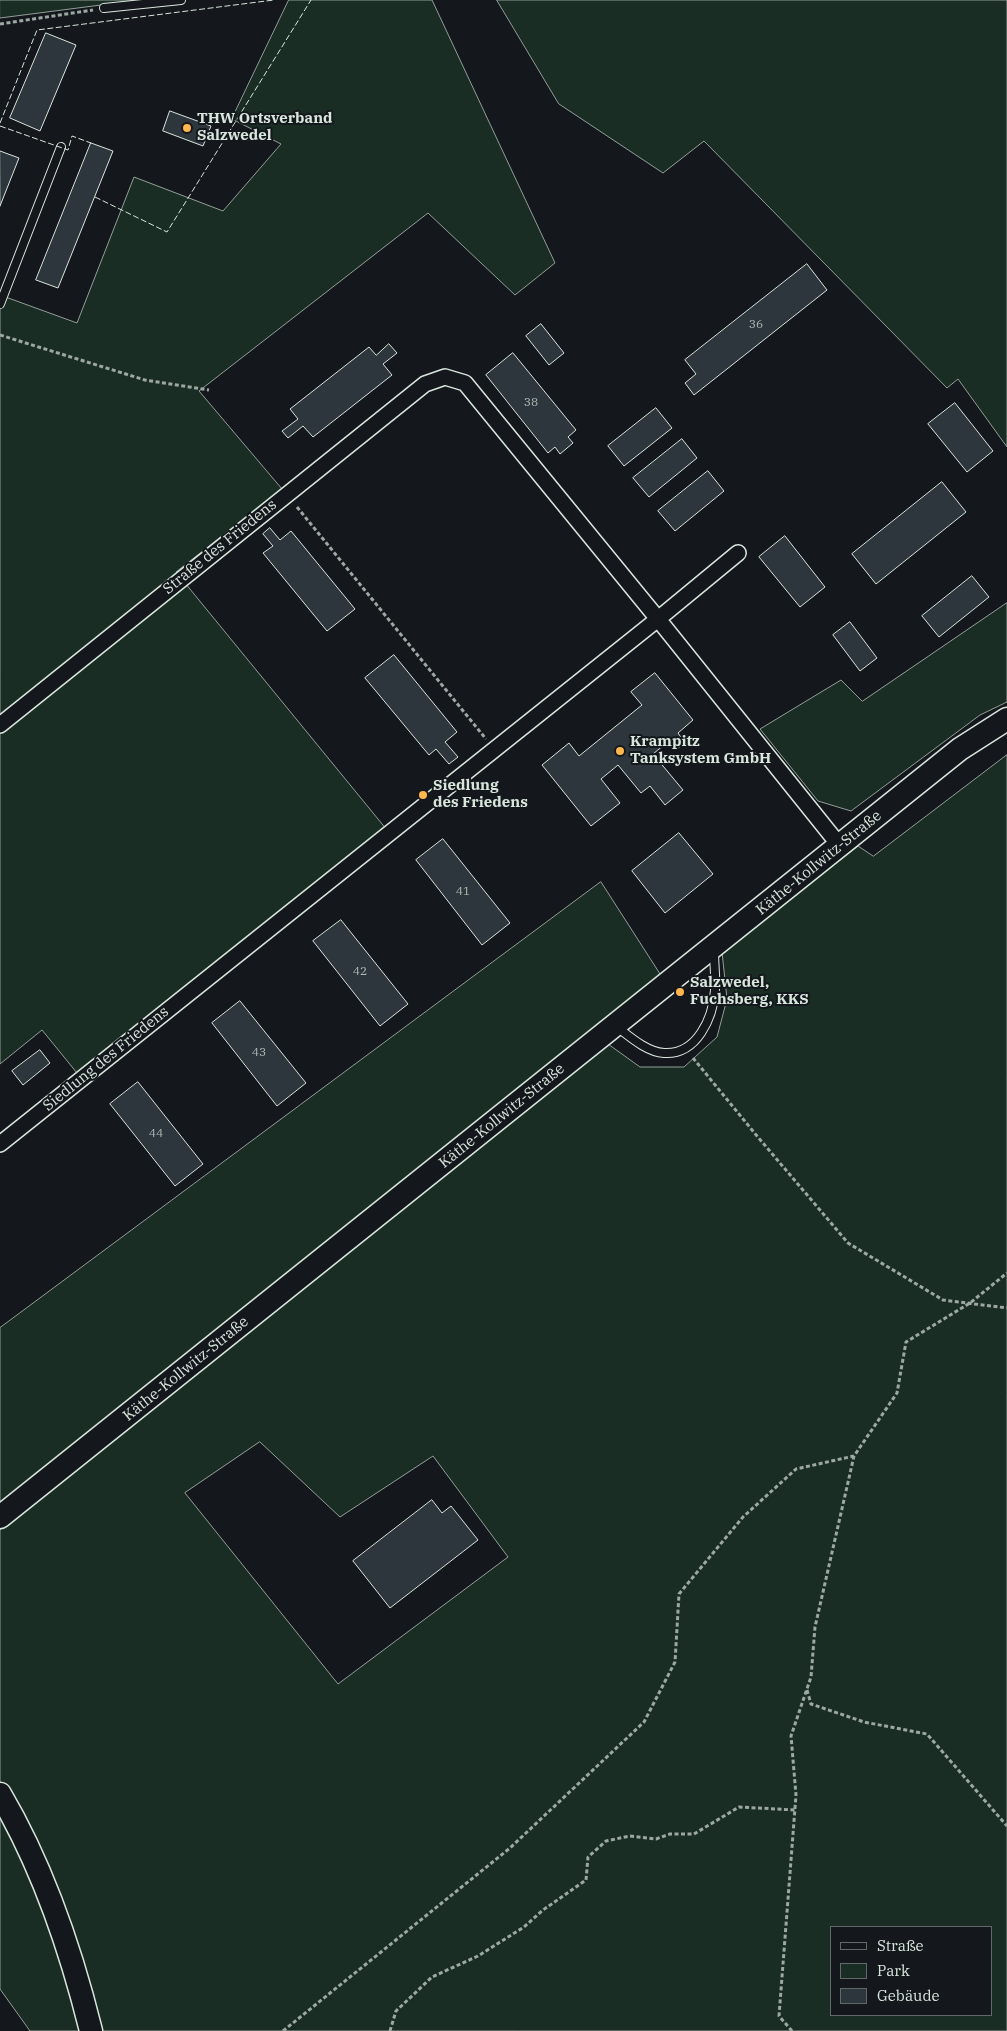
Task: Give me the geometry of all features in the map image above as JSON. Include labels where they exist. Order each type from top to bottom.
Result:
[{"type":"main road","name":"Käthe-Kollwitz-Straße","points":[[0,1517],[960,749],[1007,719]]},
{"type":"main road","points":[[0,1794],[30,1852],[54,1912],[77,1979],[91,2031]]},
{"type":"street","name":"Straße des Friedens","points":[[0,725],[425,384],[445,377],[465,383],[658,619]]},
{"type":"street","name":"Siedlung des Friedens","points":[[0,1144],[658,619],[738,553]]},
{"type":"street","points":[[658,619],[840,846]]},
{"type":"lane","points":[[104,8],[182,0]]},
{"type":"lane","points":[[0,304],[61,147]]},
{"type":"lane","points":[[615,1026],[642,1045],[664,1053],[686,1049],[707,1027],[715,991],[713,947]]},
{"type":"path","points":[[0,24],[104,8]]},
{"type":"path","points":[[0,335],[145,380],[209,390]]},
{"type":"path","points":[[286,494],[494,749]]},
{"type":"path","points":[[686,1049],[848,1243],[944,1300],[1007,1308]]},
{"type":"path","points":[[792,2031],[779,2016],[796,1795],[792,1736],[811,1677],[816,1627],[854,1456],[897,1392],[906,1342],[970,1303],[1007,1273]]},
{"type":"path","points":[[283,2031],[510,1848],[644,1722],[675,1662],[679,1594],[743,1517],[796,1470],[854,1456]]},
{"type":"path","points":[[807,1690],[811,1704],[864,1722],[927,1734],[1007,1826]]},
{"type":"path","points":[[390,2031],[396,2012],[432,1977],[478,1956],[516,1932],[543,1910],[586,1880],[588,1857],[606,1841],[630,1836],[656,1839],[670,1834],[694,1834],[740,1807],[795,1810]]},
{"type":"green space","points":[[0,0],[140,0],[0,18]]},
{"type":"green space","points":[[289,0],[432,0],[555,263],[515,295],[428,213],[199,391],[282,489],[176,572],[387,830],[77,1073],[42,1030],[0,1064],[0,295],[77,323],[134,177],[223,211],[281,144],[232,119]]},
{"type":"green space","points":[[497,0],[1007,0],[1007,447],[958,379],[947,388],[704,141],[663,173],[559,104]]},
{"type":"green space","points":[[1007,603],[1007,702],[980,715],[851,811],[818,801],[760,729],[841,680],[862,701]]},
{"type":"green space","points":[[1007,755],[1007,2031],[30,2031],[0,1989],[0,1530],[608,1044],[640,1067],[684,1067],[717,1037],[727,999],[722,952],[858,846],[873,856]],"holes":[[[260,1442],[340,1517],[433,1456],[508,1557],[338,1684],[185,1493]]]},
{"type":"green space","points":[[601,882],[662,977],[0,1506],[0,1328]]},
{"type":"building","points":[[46,33],[76,45],[40,131],[10,118]]},
{"type":"building","name":"THW Ortsverband Salzwedel","points":[[170,111],[211,126],[203,146],[163,131]]},
{"type":"building","points":[[91,143],[113,151],[58,288],[36,280]]},
{"type":"building","points":[[0,151],[19,158],[0,206]]},
{"type":"building","points":[[807,264],[827,290],[694,395],[685,383],[696,374],[685,360]]},
{"type":"building","points":[[541,324],[564,353],[549,365],[526,336]]},
{"type":"building","points":[[389,344],[397,353],[383,364],[392,375],[313,437],[303,426],[288,438],[282,431],[298,419],[290,409],[369,347],[376,355]]},
{"type":"building","points":[[513,353],[576,430],[568,437],[573,443],[560,454],[555,447],[548,453],[486,375]]},
{"type":"building","points":[[955,403],[993,451],[967,472],[928,424]]},
{"type":"building","points":[[656,408],[672,428],[624,466],[608,446]]},
{"type":"building","points":[[682,439],[697,458],[649,497],[633,478]]},
{"type":"building","points":[[708,471],[724,491],[675,531],[658,511]]},
{"type":"building","points":[[942,482],[966,512],[876,584],[852,554]]},
{"type":"building","points":[[270,528],[280,540],[291,531],[355,609],[327,631],[263,553],[273,546],[263,534]]},
{"type":"building","points":[[785,536],[825,587],[800,607],[759,557]]},
{"type":"building","points":[[972,576],[989,597],[939,637],[922,616]]},
{"type":"building","points":[[850,622],[877,658],[860,671],[833,635]]},
{"type":"building","points":[[394,655],[457,732],[445,742],[458,757],[449,764],[436,749],[429,755],[365,678]]},
{"type":"building","name":"Krampitz Tanksystem GmbH","points":[[655,673],[693,720],[678,733],[685,743],[677,749],[670,740],[653,754],[683,790],[665,805],[650,786],[641,793],[618,765],[601,779],[620,803],[591,826],[542,765],[569,743],[579,756],[642,705],[631,692]]},
{"type":"building","points":[[679,833],[713,874],[665,913],[632,871]]},
{"type":"building","points":[[443,839],[510,923],[482,945],[416,860]]},
{"type":"building","points":[[341,920],[408,1004],[380,1026],[313,941]]},
{"type":"building","points":[[240,1001],[306,1083],[277,1106],[212,1023]]},
{"type":"building","points":[[40,1050],[50,1063],[23,1085],[12,1071]]},
{"type":"building","points":[[138,1082],[203,1164],[175,1186],[110,1104]]},
{"type":"building","points":[[432,1500],[442,1513],[451,1506],[478,1540],[390,1608],[353,1561]]},
{"type":"fence","points":[[0,123],[37,30],[274,0]]},
{"type":"fence","points":[[95,197],[167,232],[311,0]]},
{"type":"fence","points":[[0,126],[68,150],[72,136],[91,143]]},
{"type":"place","name":"THW Ortsverband Salzwedel","points":[[187,128]]},
{"type":"place","name":"Krampitz Tanksystem GmbH","points":[[620,751]]},
{"type":"place","name":"Siedlung des Friedens","points":[[423,795]]},
{"type":"place","name":"Salzwedel, Fuchsberg, KKS","points":[[680,992]]}]
